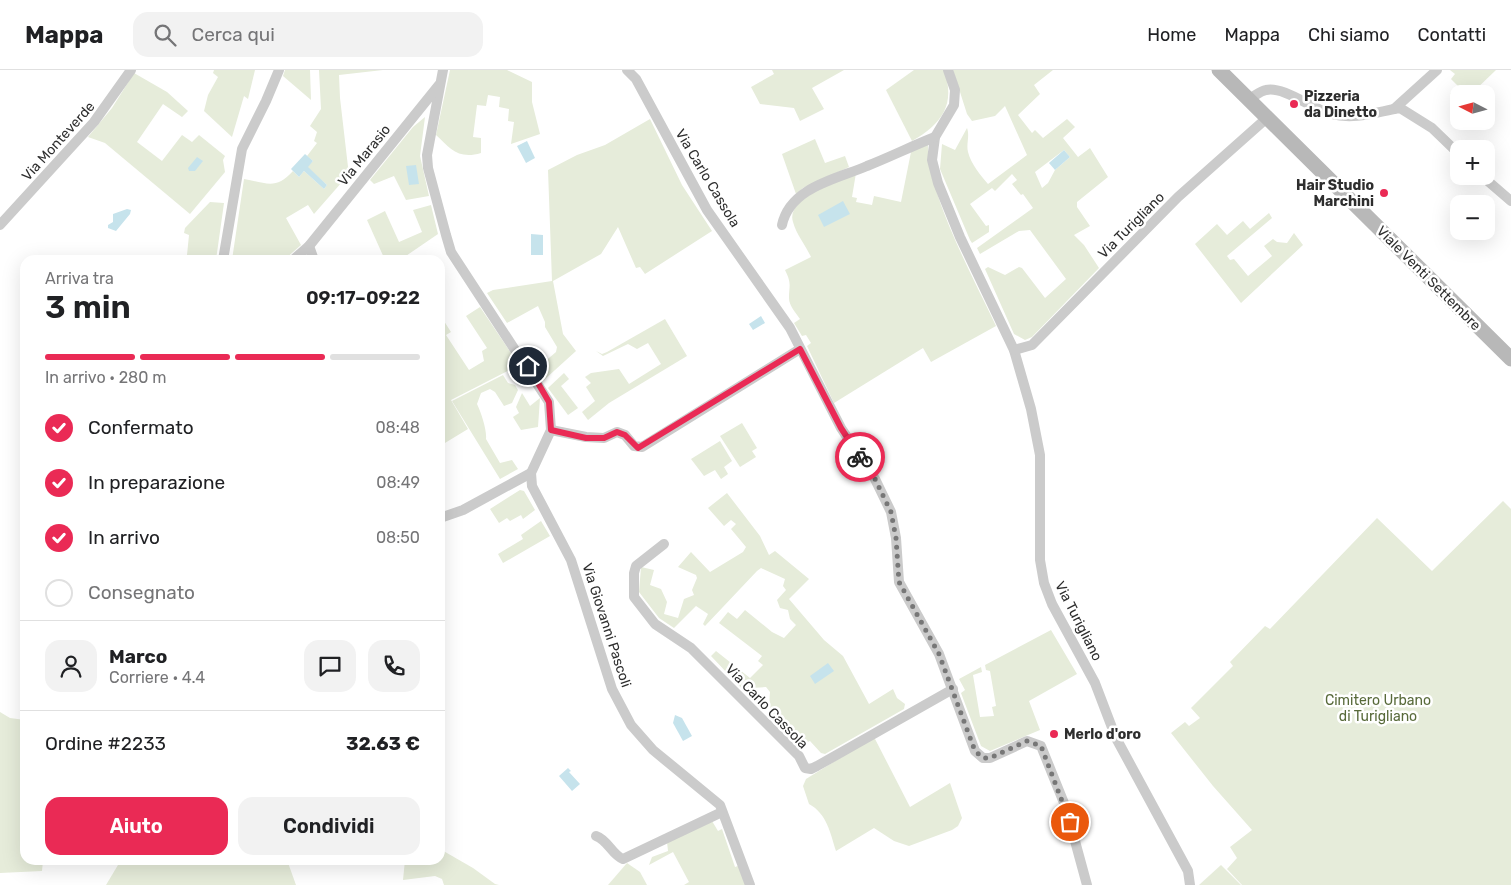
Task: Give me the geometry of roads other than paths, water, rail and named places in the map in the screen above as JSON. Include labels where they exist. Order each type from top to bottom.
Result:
[{"type":"main road","name":"Viale Venti Settembre","points":[[1219,70],[1511,359]]},
{"type":"street","name":"Via Monteverde","points":[[0,225],[94,122],[131,70]]},
{"type":"street","points":[[224,255],[242,149],[279,70]]},
{"type":"street","points":[[443,70],[427,155],[428,168],[451,252],[549,402],[551,430],[531,474],[463,510],[445,516]]},
{"type":"street","name":"Via Carlo Cassola","points":[[627,70],[636,79],[707,210],[790,328],[841,428],[875,479],[888,506],[896,538],[899,582],[931,638],[953,689],[975,751],[979,756],[990,758],[1027,741],[1041,746],[1066,808],[1087,885]]},
{"type":"street","name":"Via Turigliano","points":[[948,70],[955,90],[954,105],[935,136],[932,160],[938,184],[969,258],[1014,350],[1031,409],[1040,455],[1040,560],[1044,584],[1052,604],[1095,683],[1116,738],[1188,871],[1190,885]]},
{"type":"street","points":[[1394,109],[1436,70]]},
{"type":"street","name":"Via Marasio","points":[[299,255],[309,246],[441,82]]},
{"type":"street","points":[[1249,99],[1264,90],[1271,89],[1286,93],[1307,105],[1331,114],[1358,116],[1400,108],[1417,118],[1450,146]]},
{"type":"street","name":"Via Turigliano","points":[[1014,350],[1032,345],[1039,339],[1178,197],[1268,117]]},
{"type":"street","points":[[782,225],[784,216],[791,205],[805,193],[826,181],[865,167],[935,136]]},
{"type":"street","points":[[1492,185],[1511,202]]},
{"type":"street","points":[[309,246],[312,255]]},
{"type":"street","points":[[551,430],[586,438],[604,438],[617,432],[625,435],[638,448],[800,349]]},
{"type":"street","name":"Via Giovanni Pascoli","points":[[531,474],[532,486],[571,560],[612,689],[631,725],[653,750],[720,805],[750,885]]},
{"type":"street","name":"Via Carlo Cassola","points":[[664,544],[636,566],[634,573],[634,598],[655,624],[691,648],[719,675],[799,756],[805,768],[811,769],[817,766],[953,689]]},
{"type":"street","points":[[596,836],[604,840],[619,858],[623,859],[722,812]]},
{"type":"water","points":[[527,141],[535,158],[526,163],[517,146]]},
{"type":"water","points":[[1064,150],[1070,157],[1055,170],[1049,163]]},
{"type":"water","points":[[305,154],[313,161],[308,167],[327,185],[324,189],[304,171],[299,177],[291,169]]},
{"type":"water","points":[[197,157],[203,161],[195,171],[189,171],[188,168]]},
{"type":"water","points":[[416,165],[419,184],[409,185],[406,166]]},
{"type":"water","points":[[843,201],[850,214],[824,227],[818,215]]},
{"type":"water","points":[[127,209],[131,210],[130,214],[116,231],[108,228],[108,225],[113,222],[113,214]]},
{"type":"water","points":[[531,234],[543,235],[543,255],[531,255]]},
{"type":"water","points":[[761,316],[765,323],[753,330],[749,324]]},
{"type":"water","points":[[828,663],[834,671],[815,684],[810,676]]},
{"type":"water","points":[[675,715],[682,718],[692,736],[683,741],[673,723]]},
{"type":"water","points":[[568,768],[571,771],[569,772],[580,784],[572,791],[559,776]]},
{"type":"place","name":"Pizzeria da Dinetto","points":[[1294,104]]},
{"type":"place","name":"Hair Studio Marchini","points":[[1384,193]]},
{"type":"place","name":"Merlo d'oro","points":[[1054,734]]},
{"type":"park label","name":"Cimitero Urbano di Turigliano","points":[[1378,708]]}]
